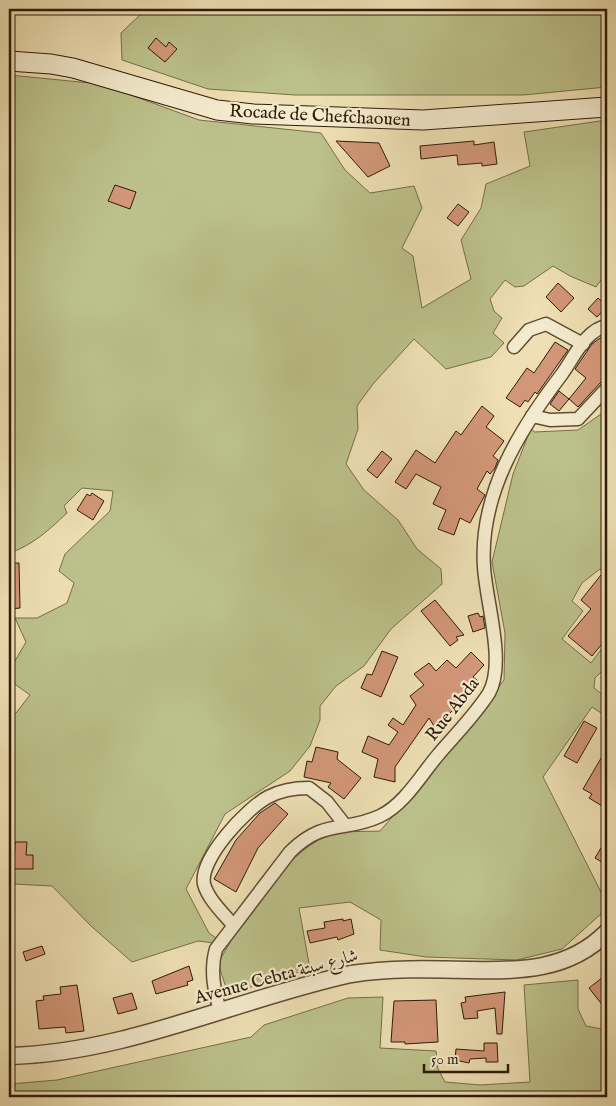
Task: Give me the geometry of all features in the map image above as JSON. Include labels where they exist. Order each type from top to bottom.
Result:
[{"type":"main road","name":"Rocade de Chefchaouen","points":[[9,61],[51,64],[73,68],[216,110],[253,114],[423,120],[607,107]]},
{"type":"street","points":[[514,347],[529,330],[546,324],[583,344]]},
{"type":"street","name":"Rue Abda","points":[[220,1011],[215,992],[212,962],[216,949],[272,874],[300,842],[319,830],[380,816],[397,804],[492,690],[496,673],[496,657],[484,566],[485,528],[503,467],[532,416],[583,344],[598,328],[607,326]]},
{"type":"street","points":[[532,416],[550,420],[578,420],[607,388]]},
{"type":"street","points":[[233,925],[208,892],[204,881],[205,871],[216,851],[249,812],[277,793],[291,789],[309,788],[328,802],[345,825]]},
{"type":"street","name":"Avenue Cebta شارع سبتة","points":[[9,1056],[53,1054],[82,1049],[220,1011],[315,982],[357,973],[378,970],[485,971],[547,966],[580,954],[607,932]]},
{"type":"green space","points":[[146,9],[607,9],[607,87],[523,95],[295,95],[208,89],[122,60],[121,33]]},
{"type":"green space","points":[[9,75],[101,84],[199,120],[321,133],[345,170],[370,193],[414,186],[422,208],[402,248],[413,256],[422,308],[471,279],[461,240],[481,208],[486,184],[530,166],[524,132],[607,120],[607,272],[596,287],[570,276],[553,266],[524,286],[515,287],[505,280],[490,299],[494,311],[502,318],[493,333],[504,343],[491,357],[446,369],[414,339],[373,384],[357,406],[358,429],[346,464],[364,490],[398,520],[417,549],[441,569],[442,584],[391,629],[364,666],[336,686],[320,706],[320,720],[310,746],[290,771],[225,814],[186,889],[209,933],[216,938],[214,943],[198,941],[132,962],[91,926],[52,886],[13,884],[9,891],[9,722],[30,695],[9,680],[9,671],[26,642],[15,618],[37,618],[67,603],[74,583],[59,571],[65,554],[110,511],[113,491],[82,488],[64,506],[67,513],[54,525],[25,546],[9,553]]},
{"type":"green space","points":[[601,414],[607,420],[607,575],[600,569],[582,583],[572,601],[583,611],[562,639],[591,663],[603,647],[607,648],[605,668],[595,678],[594,688],[607,698],[607,717],[592,707],[543,777],[606,902],[602,913],[562,949],[517,960],[426,957],[380,950],[381,920],[350,902],[299,908],[310,969],[228,994],[218,963],[251,910],[279,874],[311,845],[327,836],[346,832],[380,831],[469,728],[504,680],[505,633],[492,562],[513,474],[531,428],[534,432],[578,430]]},
{"type":"green space","points":[[578,980],[578,1009],[586,1026],[607,1030],[607,1097],[9,1097],[9,1084],[57,1080],[251,1037],[264,1025],[348,998],[383,997],[380,1048],[436,1051],[438,1069],[445,1082],[480,1085],[530,1082],[524,985]]},
{"type":"building","points":[[156,38],[166,47],[169,42],[177,49],[165,62],[148,48]]},
{"type":"building","points":[[336,141],[379,143],[390,166],[368,177]]},
{"type":"building","points":[[474,141],[474,145],[494,142],[497,164],[482,166],[482,163],[458,165],[457,155],[421,159],[420,146]]},
{"type":"building","points":[[115,185],[136,192],[130,209],[108,201]]},
{"type":"building","points":[[458,204],[469,212],[458,226],[447,218]]},
{"type":"building","points":[[558,283],[574,298],[561,312],[546,297]]},
{"type":"building","points":[[598,298],[607,306],[597,317],[588,309]]},
{"type":"building","points":[[603,336],[607,340],[607,380],[601,382],[578,407],[569,399],[586,378],[575,369],[592,344]]},
{"type":"building","points":[[555,342],[568,350],[537,394],[535,392],[528,402],[525,400],[520,407],[506,398],[527,368],[534,373]]},
{"type":"building","points":[[559,391],[569,399],[559,411],[550,404]]},
{"type":"building","points":[[482,406],[494,416],[486,427],[504,441],[493,456],[498,460],[495,468],[490,474],[487,471],[477,489],[485,495],[470,523],[460,518],[454,535],[438,529],[446,510],[433,504],[441,487],[416,474],[406,489],[395,482],[416,450],[435,463],[456,431],[461,435]]},
{"type":"building","points":[[382,451],[392,459],[377,478],[367,470]]},
{"type":"building","points":[[92,493],[104,501],[93,520],[77,510],[87,494],[90,496]]},
{"type":"building","points":[[9,563],[19,563],[20,608],[9,609]]},
{"type":"building","points":[[601,575],[607,581],[607,617],[601,624],[607,629],[607,638],[592,656],[568,636],[591,609],[581,600]]},
{"type":"building","points":[[435,600],[464,635],[456,637],[458,640],[450,646],[421,611]]},
{"type":"building","points":[[478,613],[480,617],[483,616],[485,628],[473,632],[468,616]]},
{"type":"building","points":[[382,651],[398,657],[381,697],[361,688],[367,674],[372,675]]},
{"type":"building","points":[[471,652],[484,665],[473,677],[478,681],[455,704],[456,707],[434,726],[429,718],[395,767],[395,782],[374,777],[378,759],[362,752],[368,736],[389,745],[398,732],[388,725],[393,718],[403,725],[416,705],[410,696],[424,685],[414,674],[429,663],[436,671],[447,660],[456,668]]},
{"type":"building","points":[[584,721],[597,728],[577,763],[564,756]]},
{"type":"building","points":[[316,747],[338,752],[337,759],[361,778],[344,799],[328,787],[331,783],[304,777],[307,761],[312,762]]},
{"type":"building","points":[[607,748],[607,809],[589,798],[592,794],[583,789]]},
{"type":"building","points":[[275,803],[288,814],[258,848],[236,892],[214,879],[236,840],[260,813]]},
{"type":"building","points":[[607,838],[607,865],[595,858]]},
{"type":"building","points":[[15,842],[27,842],[26,855],[33,855],[33,869],[14,869]]},
{"type":"building","points":[[343,919],[343,921],[351,919],[354,934],[338,940],[337,937],[310,943],[307,931],[325,928],[324,922]]},
{"type":"building","points":[[42,946],[45,954],[26,961],[23,952]]},
{"type":"building","points":[[189,966],[193,980],[187,982],[188,985],[156,994],[152,981]]},
{"type":"building","points":[[607,974],[607,1011],[589,988]]},
{"type":"building","points":[[77,985],[84,1031],[66,1033],[65,1027],[39,1029],[36,1001],[44,1000],[43,996],[61,994],[60,987]]},
{"type":"building","points":[[505,992],[502,1034],[497,1034],[495,1008],[477,1011],[478,1018],[464,1019],[461,1003],[466,1002],[465,997]]},
{"type":"building","points":[[132,993],[137,1009],[118,1014],[113,998]]},
{"type":"building","points":[[436,1000],[438,1042],[405,1044],[405,1042],[391,1042],[394,1001]]},
{"type":"building","points":[[484,1043],[497,1043],[498,1062],[486,1062],[486,1058],[470,1059],[469,1063],[455,1060],[456,1049],[484,1051]]}]
